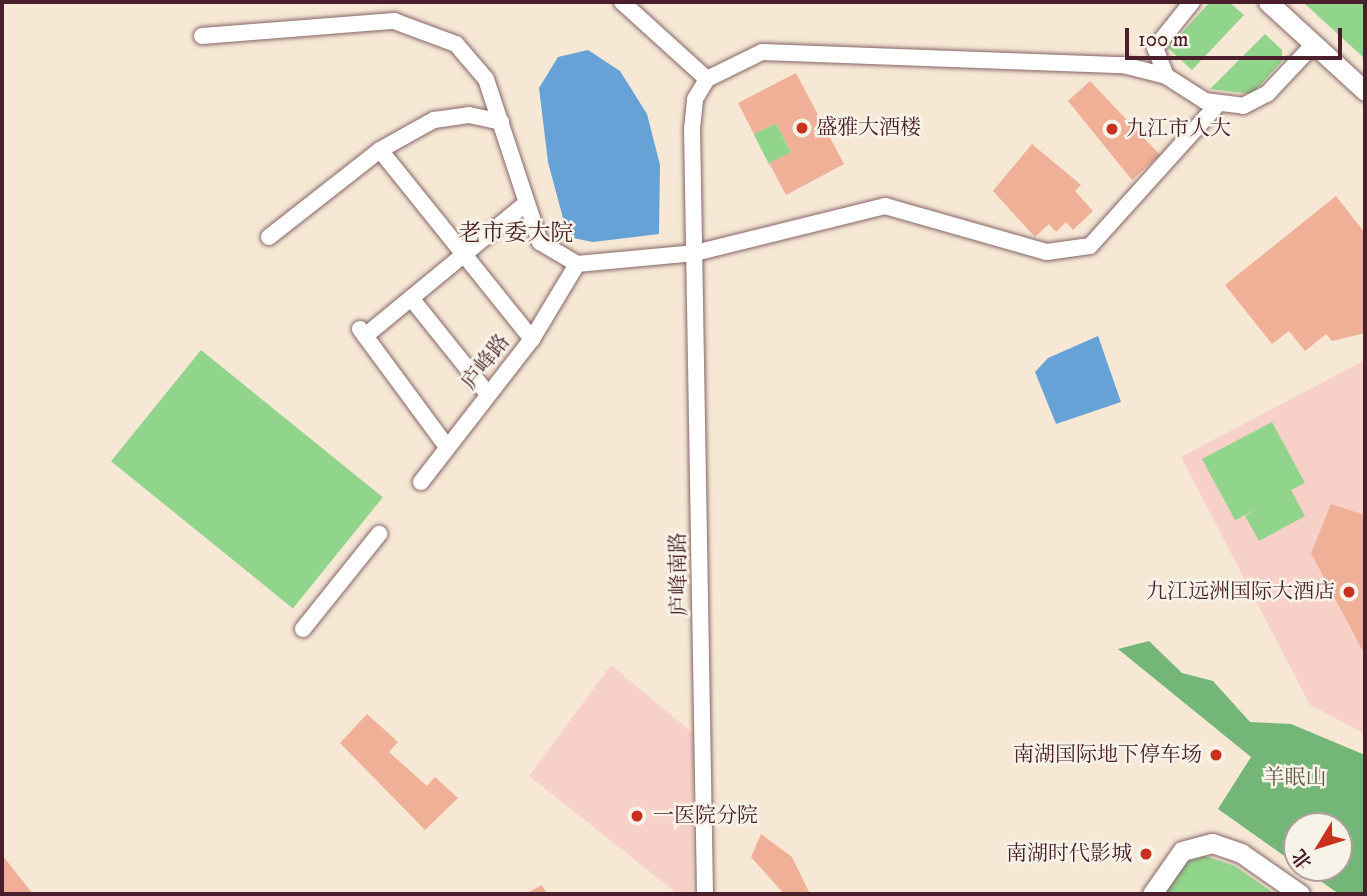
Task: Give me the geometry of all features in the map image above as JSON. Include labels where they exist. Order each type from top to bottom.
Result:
[{"type":"street","points":[[622,2],[707,79],[762,52],[1123,65],[1166,76],[1191,95],[1218,104],[1255,103],[1314,44]]},
{"type":"street","points":[[1166,76],[1155,48],[1192,2]]},
{"type":"street","points":[[1268,2],[1365,91]]},
{"type":"street","points":[[202,36],[413,23],[470,58],[486,79],[525,204],[540,242],[577,264],[695,253],[885,206],[1047,252],[1090,246],[1218,104]]},
{"type":"street","name":"庐峰南路","points":[[705,894],[692,129],[695,99],[707,79]]},
{"type":"street","points":[[269,237],[380,150],[450,114],[501,122]]},
{"type":"street","points":[[380,150],[532,339]]},
{"type":"street","points":[[447,447],[362,332],[411,298],[525,204]]},
{"type":"street","name":"庐峰路","points":[[421,482],[532,339],[577,264]]},
{"type":"street","points":[[411,298],[488,394]]},
{"type":"street","points":[[303,629],[379,534]]},
{"type":"street","points":[[1152,894],[1182,851],[1212,843],[1241,853],[1300,894]]},
{"type":"shaded area","points":[[1365,360],[1365,734],[1310,705],[1181,457]]},
{"type":"shaded area","name":"一医院分院","points":[[611,665],[694,734],[692,894],[678,894],[529,776]]},
{"type":"green space","points":[[1210,2],[1229,2],[1244,15],[1192,70],[1168,48]]},
{"type":"green space","points":[[1303,2],[1365,2],[1365,59]]},
{"type":"green space","points":[[1265,34],[1282,50],[1282,61],[1252,94],[1210,89]]},
{"type":"green space","points":[[776,123],[791,152],[769,164],[754,134]]},
{"type":"green space","points":[[201,350],[383,497],[293,608],[111,461]]},
{"type":"green space","points":[[1272,422],[1305,483],[1291,490],[1305,516],[1259,541],[1245,516],[1259,508],[1235,520],[1202,459]]},
{"type":"green space","name":"羊眠山","points":[[1149,641],[1182,673],[1213,681],[1250,722],[1291,724],[1365,755],[1365,894],[1339,894],[1322,882],[1353,882],[1353,812],[1283,812],[1283,855],[1218,809],[1251,757],[1118,649]]},
{"type":"green space","points":[[1205,856],[1235,866],[1275,894],[1162,894],[1188,861]]},
{"type":"water","points":[[588,50],[620,71],[647,114],[660,165],[659,234],[593,242],[568,237],[548,162],[539,88],[558,57]]},
{"type":"water","points":[[1098,336],[1121,402],[1056,424],[1035,372],[1048,358]]},
{"type":"building","name":"盛雅大酒楼","points":[[796,73],[844,164],[786,195],[769,163],[791,152],[776,123],[754,134],[738,103]]},
{"type":"building","name":"九江市人大","points":[[1090,81],[1160,155],[1132,180],[1068,101]]},
{"type":"building","points":[[1032,144],[1081,185],[1075,191],[1093,211],[1073,230],[1066,222],[1056,232],[1049,224],[1035,237],[993,191]]},
{"type":"building","points":[[1336,196],[1365,233],[1365,333],[1332,341],[1326,334],[1305,351],[1289,331],[1272,344],[1225,285]]},
{"type":"building","name":"九江远洲国际大酒店","points":[[1331,504],[1365,515],[1365,655],[1311,553]]},
{"type":"building","points":[[367,714],[398,742],[389,752],[427,786],[435,777],[458,798],[425,830],[340,743]]},
{"type":"building","points":[[761,834],[792,857],[810,894],[784,894],[751,857]]},
{"type":"building","points":[[2,855],[33,894],[2,894]]},
{"type":"building","points":[[542,885],[547,894],[525,894]]},
{"type":"place","name":"盛雅大酒楼","points":[[802,128]]},
{"type":"place","name":"九江市人大","points":[[1112,129]]},
{"type":"place","name":"九江远洲国际大酒店","points":[[1349,592]]},
{"type":"place","name":"南湖国际地下停车场","points":[[1216,755]]},
{"type":"place","name":"一医院分院","points":[[637,816]]},
{"type":"place","name":"南湖时代影城","points":[[1146,854]]},
{"type":"district","name":"老市委大院","points":[[516,234]]}]
